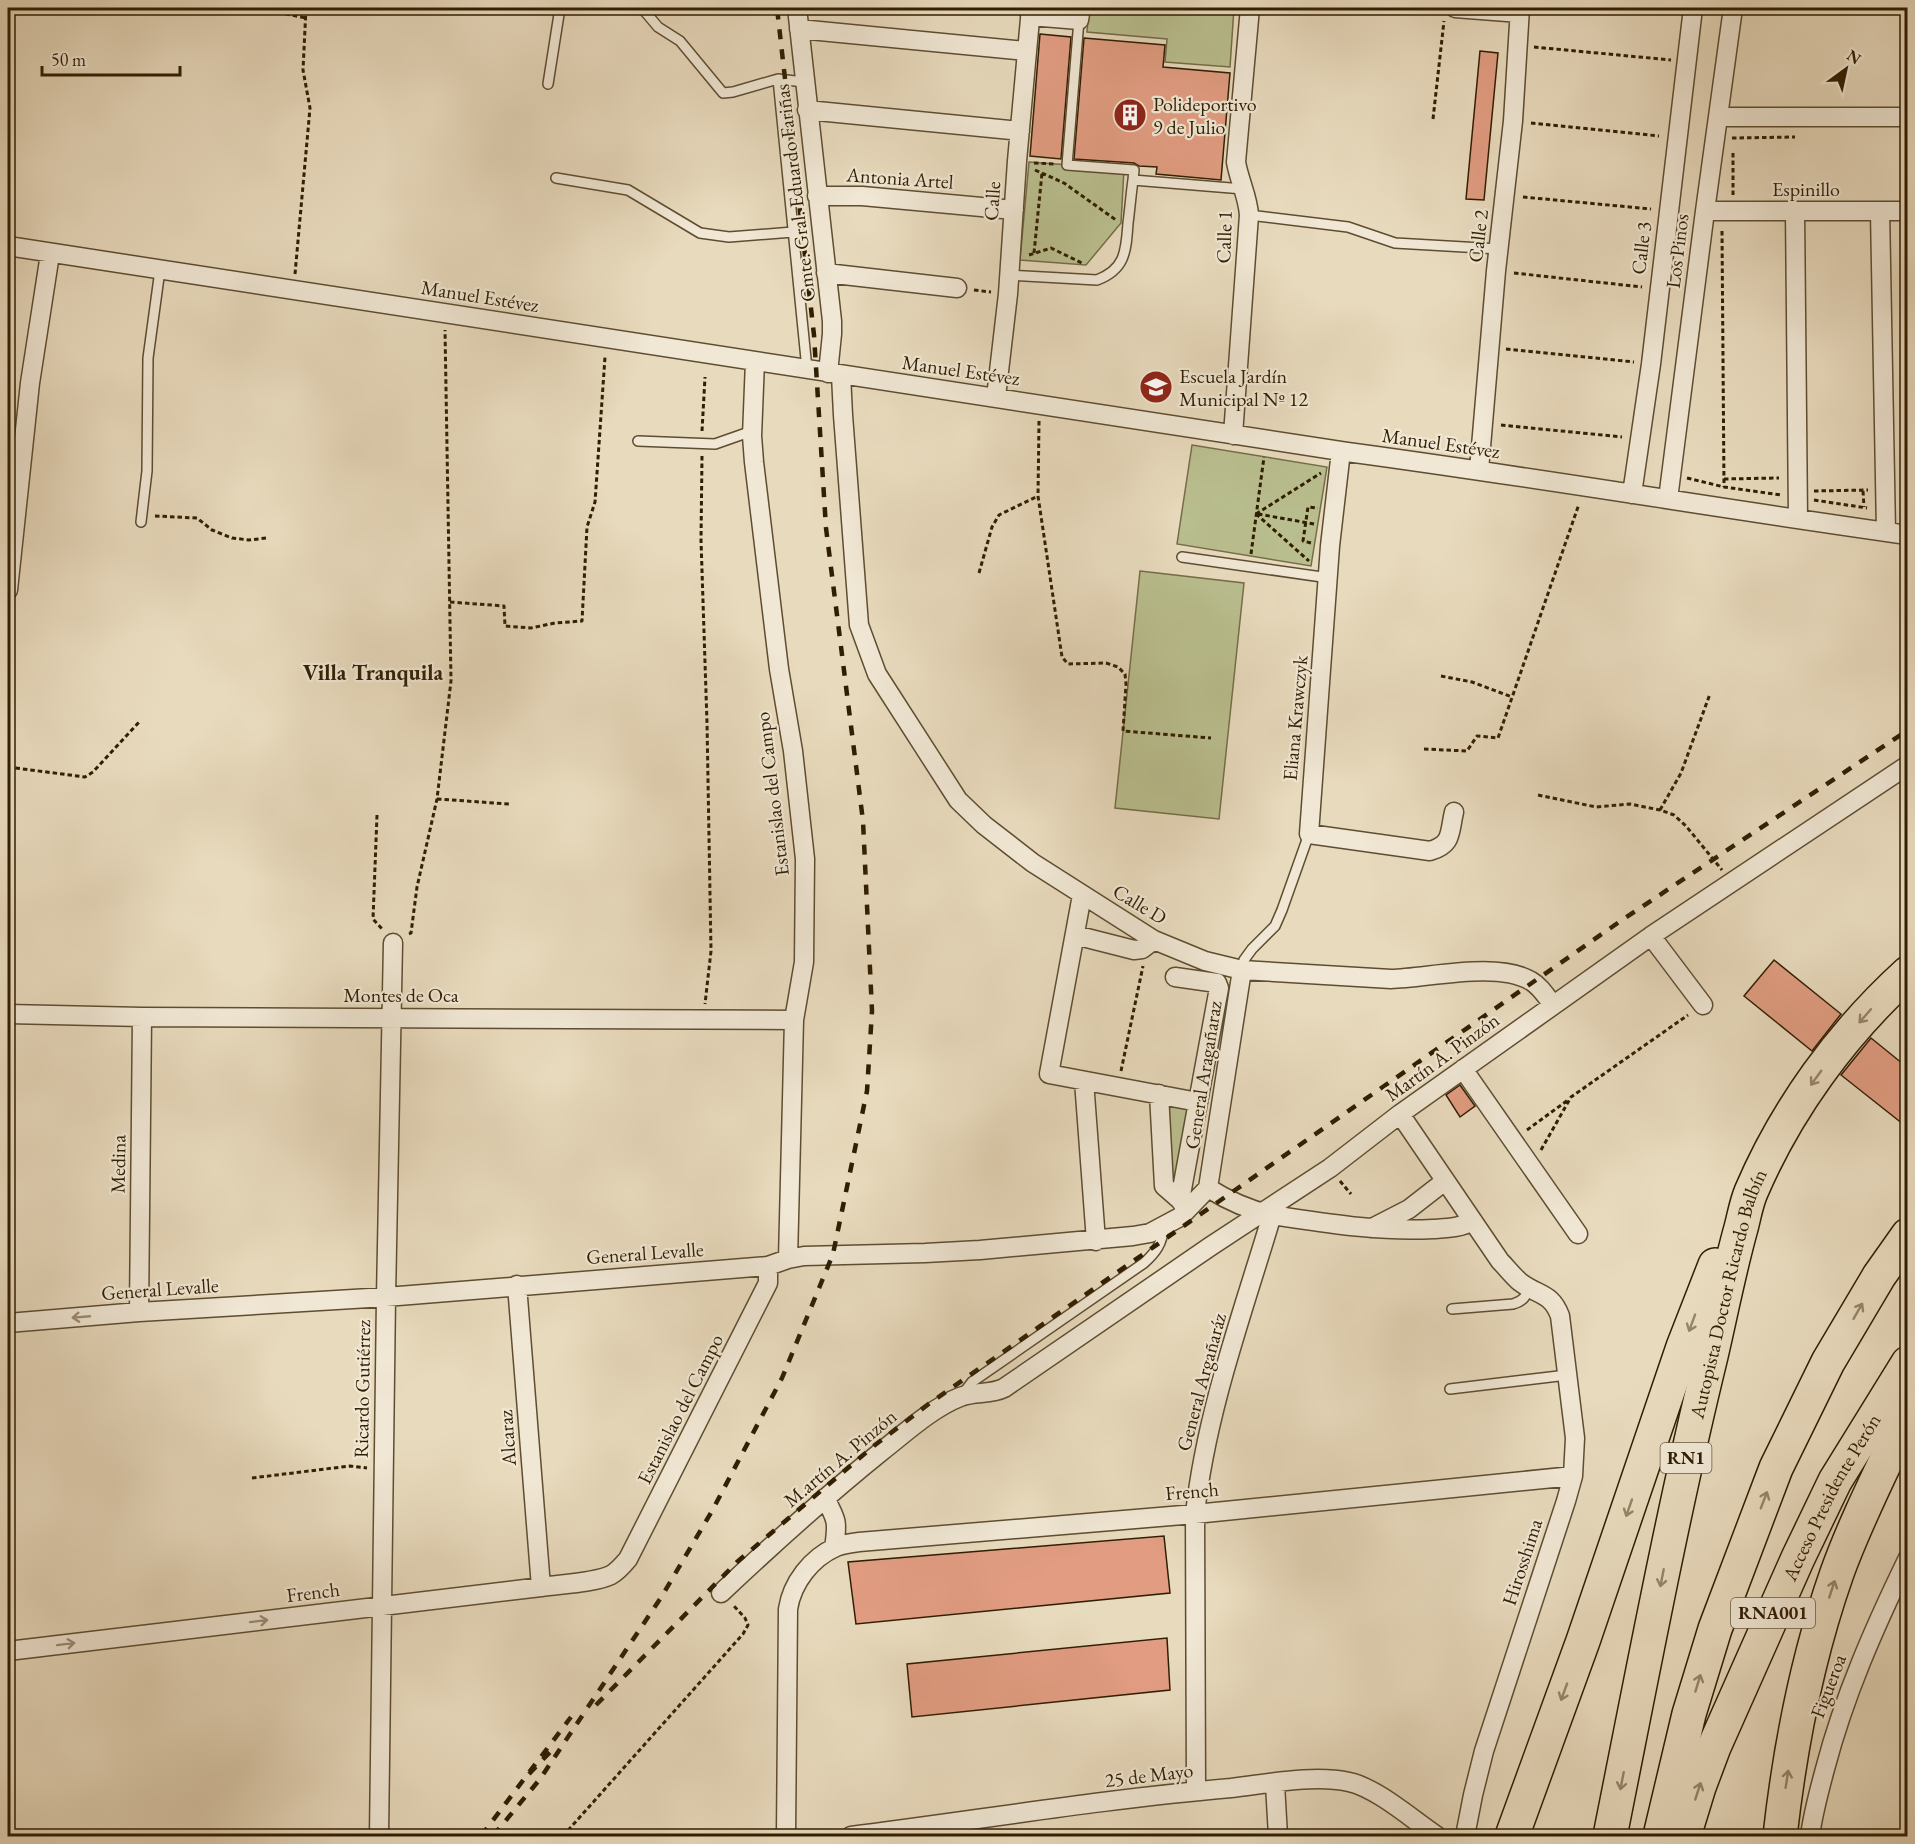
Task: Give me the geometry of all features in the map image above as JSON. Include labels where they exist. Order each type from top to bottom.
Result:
[{"type":"highway","name":"Autopista Doctor Ricardo Balbín","points":[[1610,1836],[1686,1457],[1724,1290],[1750,1194],[1791,1113],[1816,1076],[1864,1017],[1908,973]]},
{"type":"highway","points":[[1512,1836],[1583,1641],[1693,1320],[1729,1235],[1750,1194]]},
{"type":"highway","points":[[1660,1836],[1683,1740],[1715,1629],[1776,1468],[1828,1362],[1879,1275],[1908,1235]]},
{"type":"highway","name":"Acceso Presidente Perón","points":[[1684,1836],[1714,1747],[1765,1630],[1835,1481],[1908,1363]]},
{"type":"highway","points":[[1780,1836],[1788,1772],[1800,1706],[1822,1619],[1838,1571],[1908,1414]]},
{"type":"street","name":"Cmte. Gral. Eduardo Fariñas","points":[[797,8],[826,273],[855,590]]},
{"type":"street","name":"Calle 1","points":[[1233,435],[1249,215],[1236,162],[1250,8]]},
{"type":"street","name":"Calle 3","points":[[1632,494],[1651,364],[1693,8]]},
{"type":"street","name":"Los Pinos","points":[[1668,500],[1720,211],[1718,117],[1733,8]]},
{"type":"street","points":[[1450,13],[1520,10]]},
{"type":"street","name":"Calle 2","points":[[1479,470],[1496,271],[1513,121],[1520,10]]},
{"type":"street","points":[[1030,12],[1080,14]]},
{"type":"street","name":"Calle","points":[[996,397],[1008,294],[1030,12]]},
{"type":"street","points":[[799,29],[1026,51]]},
{"type":"street","points":[[807,110],[1020,131]]},
{"type":"street","points":[[1718,117],[1908,117]]},
{"type":"street","name":"Antonia Artel","points":[[817,196],[862,196],[1014,210]]},
{"type":"street","name":"Espinillo","points":[[1720,211],[1908,211]]},
{"type":"street","points":[[1795,211],[1798,519]]},
{"type":"street","points":[[1880,211],[1886,532]]},
{"type":"street","name":"Manuel Estévez","points":[[8,246],[996,397],[1267,440],[1341,456],[1479,470],[1908,535]]},
{"type":"street","points":[[8,590],[30,383],[50,254]]},
{"type":"street","points":[[826,273],[957,288]]},
{"type":"street","name":"Estanislao del Campo","points":[[755,361],[752,431],[754,462],[779,669],[793,751],[805,859],[804,962],[795,1020],[788,1259]]},
{"type":"street","name":"Eliana Krawczyk","points":[[1309,834],[1332,527],[1341,456]]},
{"type":"street","name":"Calle D","points":[[855,590],[859,625],[877,674],[958,800],[984,825],[1033,863],[1154,940],[1205,961],[1242,970],[1391,979],[1413,979],[1470,972],[1501,973],[1528,979],[1553,1005]]},
{"type":"street","name":"Martín A. Pinzón","points":[[1004,1388],[1267,1214],[1400,1114],[1651,936],[1908,765]]},
{"type":"street","points":[[1309,834],[1430,851],[1442,848],[1448,842],[1454,812]]},
{"type":"street","points":[[1082,895],[1048,1074],[1198,1102]]},
{"type":"street","points":[[1075,935],[1134,950],[1142,949],[1154,940]]},
{"type":"street","points":[[1651,936],[1703,1005]]},
{"type":"street","name":"Ricardo Gutiérrez","points":[[378,1836],[393,943]]},
{"type":"street","name":"General Aragañaraz","points":[[1208,1188],[1242,970]]},
{"type":"street","points":[[1175,977],[1217,983],[1219,988],[1198,1102],[1184,1205]]},
{"type":"street","name":"Montes de Oca","points":[[8,1014],[142,1017],[795,1020]]},
{"type":"street","name":"Medina","points":[[139,1312],[142,1017]]},
{"type":"street","points":[[1463,1069],[1578,1234]]},
{"type":"street","points":[[1084,1081],[1096,1241]]},
{"type":"street","points":[[1159,1094],[1164,1186],[1184,1205]]},
{"type":"street","points":[[1400,1114],[1500,1261],[1529,1287]]},
{"type":"street","points":[[1371,1229],[1409,1209],[1445,1182]]},
{"type":"street","points":[[1208,1188],[1224,1198],[1267,1214],[1371,1229],[1411,1230],[1461,1227],[1473,1221]]},
{"type":"street","name":"General Levalle","points":[[8,1323],[139,1312],[386,1297],[768,1266],[804,1256],[969,1251],[1096,1241],[1150,1233],[1163,1228],[1180,1217],[1184,1205],[1208,1188]]},
{"type":"street","name":"General Argañaráz","points":[[1196,1791],[1195,1514],[1199,1481],[1210,1427],[1267,1214]]},
{"type":"street","name":"Estanislao del Campo","points":[[620,1568],[628,1559],[768,1283],[768,1266]]},
{"type":"street","name":"Alcaraz","points":[[517,1285],[541,1587]]},
{"type":"street","name":"Hirosshima","points":[[1465,1836],[1485,1751],[1573,1476],[1575,1438],[1560,1316],[1551,1299],[1529,1287]]},
{"type":"street","name":"M.artín A. Pinzón","points":[[721,1593],[825,1498],[911,1428],[961,1397],[995,1393],[1004,1388]]},
{"type":"street","name":"French","points":[[786,1836],[788,1609],[796,1581],[819,1558],[834,1548],[859,1542],[1195,1514],[1573,1476]]},
{"type":"street","points":[[825,1498],[836,1518],[834,1548]]},
{"type":"street","name":"Figueroa","points":[[1810,1836],[1812,1818],[1844,1705],[1886,1603],[1908,1558]]},
{"type":"street","name":"French","points":[[8,1651],[541,1587],[601,1578],[620,1568]]},
{"type":"street","name":"25 de Mayo","points":[[851,1836],[1196,1791],[1316,1779],[1352,1783],[1375,1793],[1437,1836]]},
{"type":"street","points":[[1275,1784],[1278,1836]]},
{"type":"lane","points":[[548,84],[560,8]]},
{"type":"lane","points":[[642,8],[658,27],[680,41],[723,93],[778,79],[804,82]]},
{"type":"lane","points":[[1009,275],[1097,280],[1108,276],[1118,266],[1125,253],[1134,170],[1067,165],[1080,14]]},
{"type":"lane","points":[[778,79],[807,369]]},
{"type":"lane","points":[[556,178],[628,190],[700,233],[729,237],[793,232]]},
{"type":"lane","points":[[1133,180],[1243,189]]},
{"type":"lane","points":[[1249,215],[1348,227],[1395,243],[1499,249]]},
{"type":"lane","points":[[141,519],[147,471],[148,358],[160,270]]},
{"type":"lane","points":[[638,441],[715,444],[752,431]]},
{"type":"lane","points":[[1182,557],[1329,578]]},
{"type":"lane","name":"Eliana Krawczyk","points":[[1242,970],[1244,960],[1252,949],[1275,926],[1309,834]]},
{"type":"lane","points":[[961,1397],[972,1382],[1156,1253],[1163,1235],[1163,1228]]},
{"type":"lane","points":[[1452,1309],[1521,1302],[1526,1297],[1529,1287]]},
{"type":"lane","points":[[1450,1389],[1567,1375]]},
{"type":"path","points":[[44,13],[45,8]]},
{"type":"path","points":[[256,8],[306,18]]},
{"type":"path","points":[[294,291],[310,108],[303,70],[306,8]]},
{"type":"path","points":[[1433,119],[1450,13]]},
{"type":"path","points":[[1517,46],[1688,61]]},
{"type":"path","points":[[1513,121],[1679,138]]},
{"type":"path","points":[[1724,487],[1720,211],[1732,138],[1802,137]]},
{"type":"path","points":[[1017,161],[1067,165]]},
{"type":"path","points":[[1017,161],[1064,183],[1128,228]]},
{"type":"path","points":[[1034,253],[1042,173]]},
{"type":"path","points":[[1505,195],[1668,211]]},
{"type":"path","points":[[1051,248],[1108,276]]},
{"type":"path","points":[[1496,271],[1659,288]]},
{"type":"path","points":[[957,288],[1008,294]]},
{"type":"path","points":[[377,815],[374,919],[393,943],[411,933],[417,887],[437,799],[451,681],[444,314]]},
{"type":"path","points":[[450,602],[504,606],[505,626],[531,628],[582,621],[587,527],[595,502],[606,338]]},
{"type":"path","points":[[1490,347],[1651,364]]},
{"type":"path","points":[[703,1020],[711,951],[708,735],[701,540],[705,377]]},
{"type":"path","points":[[1040,405],[1038,496],[1062,657],[1068,664],[1106,663],[1118,667],[1125,674],[1123,731],[1212,738]]},
{"type":"path","points":[[1483,423],[1639,439]]},
{"type":"path","points":[[1249,566],[1267,440]]},
{"type":"path","points":[[1256,514],[1341,456]]},
{"type":"path","points":[[1724,479],[1885,490]]},
{"type":"path","points":[[1424,748],[1467,751],[1477,736],[1498,738],[1578,511],[1583,487]]},
{"type":"path","points":[[979,573],[992,527],[999,515],[1038,496]]},
{"type":"path","points":[[1256,514],[1332,527]]},
{"type":"path","points":[[1256,514],[1329,578]]},
{"type":"path","points":[[141,519],[197,519],[212,530],[232,537],[249,540],[267,538]]},
{"type":"path","points":[[1441,676],[1473,682],[1512,697]]},
{"type":"path","points":[[1660,810],[1681,773],[1710,694]]},
{"type":"path","points":[[8,767],[85,777],[93,772],[140,721]]},
{"type":"path","points":[[1538,795],[1596,807],[1630,804],[1674,815],[1715,860],[1730,882]]},
{"type":"path","points":[[437,799],[509,804]]},
{"type":"path","points":[[1118,1087],[1143,966],[1138,950]]},
{"type":"path","points":[[1513,1140],[1703,1005]]},
{"type":"path","points":[[1531,1167],[1569,1099]]},
{"type":"path","points":[[252,1478],[350,1466],[384,1470]]},
{"type":"path","points":[[563,1836],[743,1634],[748,1625],[745,1618],[721,1593]]},
{"type":"green space","points":[[1089,8],[1234,8],[1230,67],[1165,62],[1167,39],[1087,32]]},
{"type":"green space","points":[[1029,162],[1124,169],[1121,223],[1086,265],[1020,260]]},
{"type":"green space","points":[[1192,445],[1327,467],[1311,566],[1177,544]]},
{"type":"green space","points":[[1140,571],[1244,583],[1219,819],[1115,808]]},
{"type":"green space","points":[[1168,1102],[1192,1107],[1176,1188],[1169,1180]]},
{"type":"building","points":[[1040,34],[1071,37],[1061,159],[1030,156]]},
{"type":"building","name":"Polideportivo 9 de Julio","points":[[1084,38],[1165,45],[1163,67],[1230,73],[1221,180],[1156,174],[1157,167],[1139,166],[1134,163],[1074,159]]},
{"type":"building","points":[[1480,51],[1498,53],[1484,200],[1466,199]]},
{"type":"building","points":[[1774,960],[1841,1014],[1812,1051],[1744,996]]},
{"type":"building","points":[[1871,1038],[1908,1068],[1908,1128],[1841,1075]]},
{"type":"building","points":[[1460,1085],[1475,1106],[1460,1117],[1446,1095]]},
{"type":"building","points":[[1164,1536],[1170,1593],[856,1624],[848,1562]]},
{"type":"building","points":[[1167,1638],[1170,1690],[912,1717],[907,1664]]},
{"type":"railway","points":[[493,1836],[540,1779],[662,1596],[712,1511],[782,1378],[833,1254],[867,1091],[872,1011],[863,821],[826,528],[814,335],[777,8]]},
{"type":"railway","points":[[596,1705],[737,1562],[875,1445],[930,1403],[1622,920],[1908,730]]},
{"type":"railway","points":[[481,1836],[571,1717]]},
{"type":"railway","points":[[529,1774],[552,1750]]},
{"type":"place","name":"Polideportivo 9 de Julio","points":[[1130,115]]},
{"type":"place","name":"Escuela Jardín Municipal Nº 12","points":[[1156,387]]},
{"type":"district","name":"Villa Tranquila","points":[[373,672]]}]
